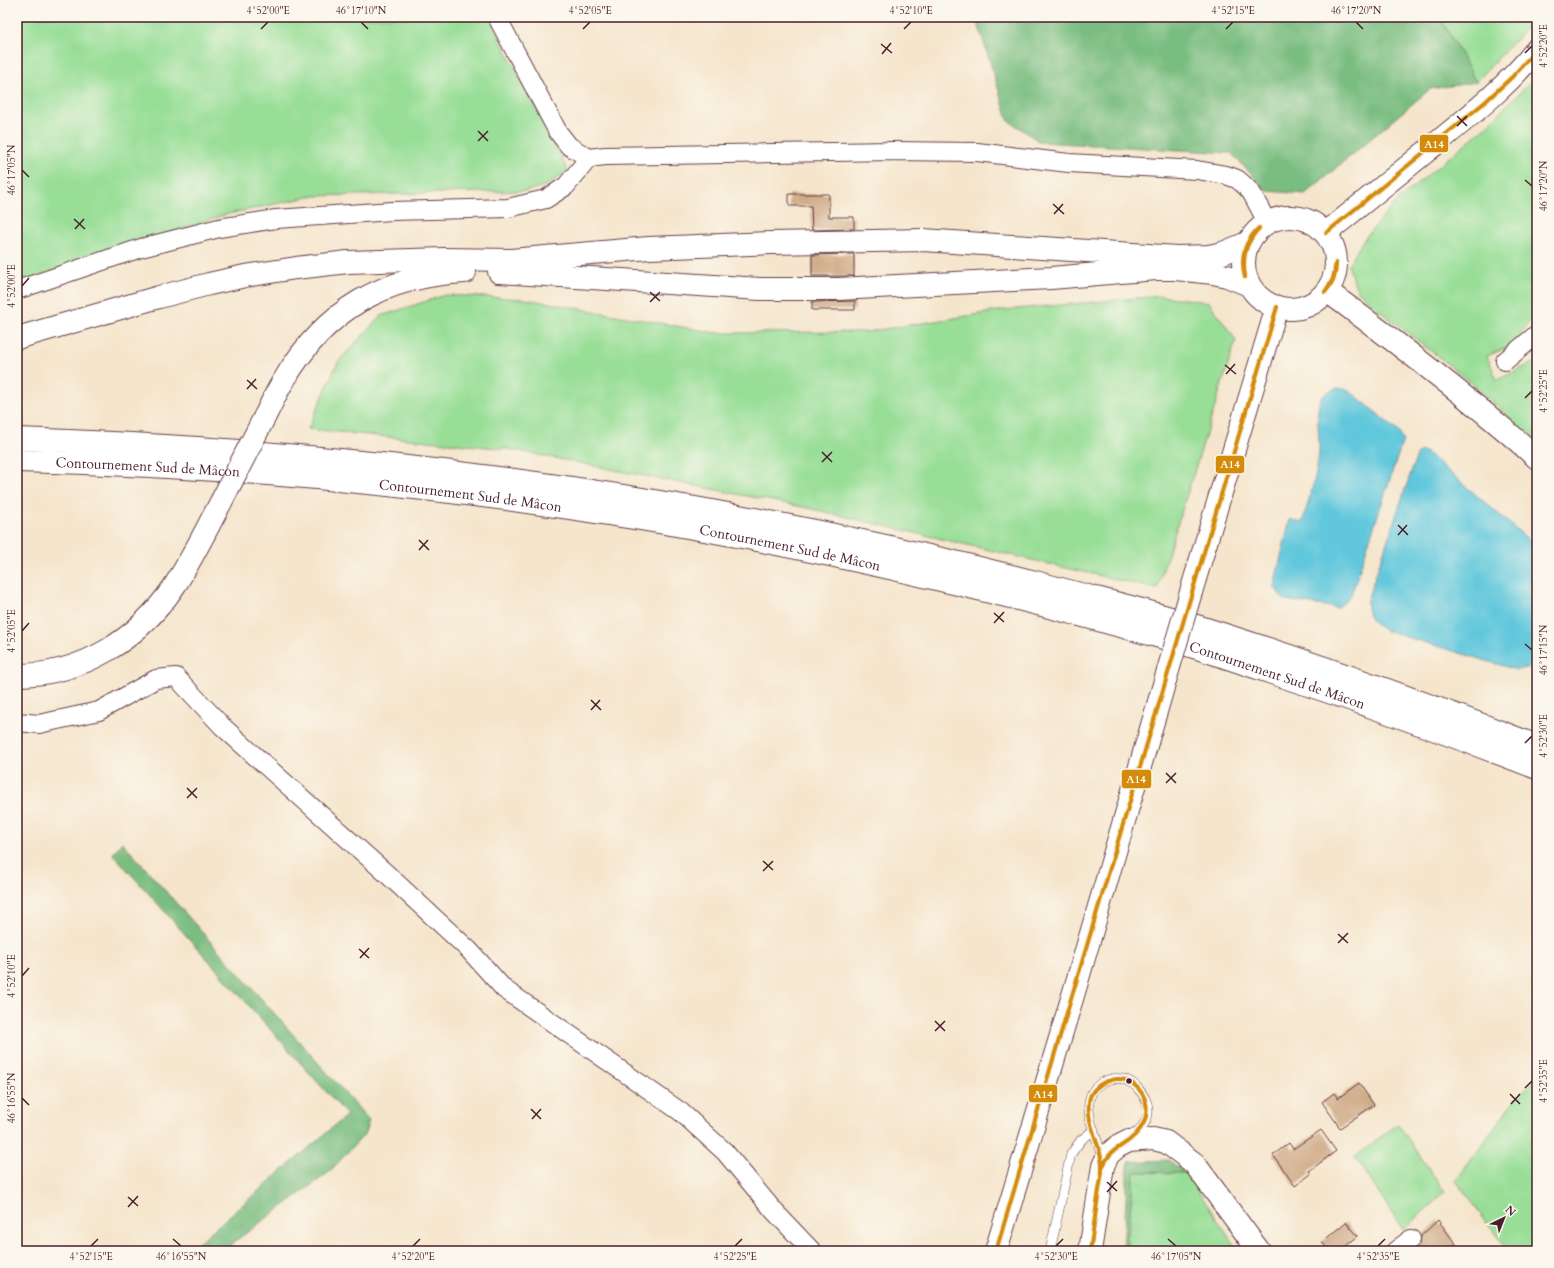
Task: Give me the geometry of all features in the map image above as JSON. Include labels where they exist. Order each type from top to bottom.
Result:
[{"type":"main road","points":[[1326,233],[1469,117],[1504,85],[1537,49]]},
{"type":"main road","points":[[1282,217],[1298,217],[1309,220],[1326,233],[1336,256],[1336,268],[1333,280],[1327,291],[1317,301],[1305,307],[1292,309],[1277,307],[1266,303],[1256,295],[1245,277],[1243,260],[1247,243],[1259,228],[1267,222],[1282,217]]},
{"type":"main road","points":[[17,338],[159,297],[210,284],[245,276],[348,262],[444,259],[511,260],[649,248],[772,243],[923,240],[1176,257],[1209,256],[1222,253],[1247,243]]},
{"type":"main road","points":[[17,675],[37,674],[73,666],[108,651],[133,633],[150,617],[174,587],[186,568],[284,380],[300,355],[312,340],[348,307],[370,294],[395,284],[440,274],[502,272],[760,289],[838,289],[1051,278],[1156,269],[1176,269],[1227,276],[1249,285]]},
{"type":"main road","points":[[1327,291],[1413,355],[1498,423],[1537,458]]},
{"type":"main road","points":[[996,1251],[1277,307]]},
{"type":"main road","name":"Contournement Sud de Mâcon","points":[[17,440],[163,446],[296,455],[398,465],[495,476],[583,489],[784,524],[970,565],[1188,623],[1360,680],[1537,746]]},
{"type":"main road","name":"Contournement Sud de Mâcon","points":[[17,461],[161,466],[274,474],[390,485],[573,508],[783,545],[977,589],[1170,640],[1333,693],[1441,731],[1537,768]]},
{"type":"main road","points":[[1090,1251],[1103,1166],[1108,1155],[1117,1147],[1129,1141],[1153,1139],[1166,1142],[1194,1163],[1260,1251]]},
{"type":"street","points":[[497,17],[558,132],[569,146],[588,158],[613,156],[885,151],[977,152],[1069,162],[1196,170],[1226,175],[1238,179],[1251,192],[1267,222]]},
{"type":"street","points":[[17,290],[141,248],[219,228],[284,219],[392,211],[508,208],[546,199],[566,186],[588,158]]},
{"type":"street","points":[[1505,361],[1537,334]]},
{"type":"street","points":[[17,722],[39,724],[99,711],[156,679],[176,678],[222,726],[469,950],[504,989],[681,1112],[724,1152],[774,1211],[812,1251]]},
{"type":"street","points":[[1395,1251],[1411,1239]]},
{"type":"lane","points":[[1103,1166],[1100,1148],[1089,1115],[1091,1094],[1100,1083],[1115,1079],[1124,1079],[1135,1086],[1145,1098],[1148,1114],[1141,1130],[1129,1141]]},
{"type":"lane","points":[[1050,1251],[1071,1154],[1081,1140],[1094,1130]]},
{"type":"green space","points":[[17,17],[489,17],[568,171],[547,185],[527,191],[313,196],[224,215],[17,283]]},
{"type":"green space","points":[[976,17],[1044,17],[1046,19],[1049,17],[1440,17],[1476,82],[1430,89],[1305,194],[1267,191],[1231,153],[1040,142],[1008,120]]},
{"type":"green space","points":[[1440,17],[1537,17],[1476,82]]},
{"type":"green space","points":[[1537,75],[1537,311],[1513,345],[1487,356],[1497,380],[1537,361],[1537,442],[1462,375],[1387,317],[1357,290],[1348,265],[1364,239],[1397,201],[1490,123]]},
{"type":"green space","points":[[445,295],[526,299],[716,333],[866,332],[1005,310],[1160,296],[1209,302],[1236,340],[1157,589],[808,508],[508,449],[308,429],[338,362],[381,316]]},
{"type":"green space","points":[[122,842],[369,1120],[364,1135],[328,1173],[230,1245],[228,1251],[199,1251],[199,1242],[347,1115],[113,854]]},
{"type":"green space","points":[[1537,1078],[1537,1251],[1509,1251],[1456,1181],[1514,1101]]},
{"type":"green space","points":[[1398,1124],[1445,1192],[1403,1230],[1355,1157]]},
{"type":"green space","points":[[1168,1160],[1186,1173],[1134,1172],[1126,1251],[1123,1251],[1128,1162]]},
{"type":"green space","points":[[1134,1172],[1186,1173],[1238,1251],[1126,1251]]},
{"type":"water","points":[[1337,388],[1349,390],[1398,431],[1403,440],[1351,595],[1338,608],[1284,600],[1274,586],[1290,519],[1302,523],[1315,479],[1319,452],[1318,412],[1320,400],[1325,394]]},
{"type":"water","points":[[1422,451],[1427,453],[1537,547],[1537,660],[1529,667],[1517,670],[1386,631],[1373,622],[1370,618],[1367,611],[1367,600],[1417,455]]},
{"type":"building","points":[[789,194],[829,194],[829,217],[854,217],[854,229],[812,230],[811,206],[789,206]]},
{"type":"building","points":[[854,254],[854,276],[812,276],[812,255]]},
{"type":"building","points":[[855,301],[855,310],[812,310],[812,302]]},
{"type":"building","points":[[1359,1083],[1374,1105],[1340,1128],[1322,1102],[1334,1093],[1338,1098]]},
{"type":"building","points":[[1321,1130],[1336,1151],[1309,1171],[1311,1174],[1295,1186],[1273,1155],[1289,1143],[1293,1149]]},
{"type":"building","points":[[1438,1220],[1461,1251],[1436,1251],[1434,1249],[1432,1251],[1412,1251],[1420,1243],[1421,1236]]},
{"type":"building","points":[[1346,1222],[1358,1236],[1340,1251],[1329,1251],[1322,1242]]},
{"type":"transit line","name":"A14","points":[[1326,233],[1485,102],[1512,77],[1537,49]]},
{"type":"transit line","name":"A14","points":[[1245,277],[1243,263],[1245,250],[1250,238],[1259,228]]},
{"type":"transit line","name":"A14","points":[[1245,277],[1244,256],[1250,239],[1259,228]]},
{"type":"transit line","name":"A14","points":[[1325,292],[1333,279],[1336,263]]},
{"type":"transit line","name":"A14","points":[[1325,292],[1334,279],[1336,263]]},
{"type":"transit line","name":"A14","points":[[996,1251],[1277,307]]},
{"type":"transit line","name":"A14","points":[[1090,1251],[1102,1164],[1099,1148],[1089,1118],[1089,1102],[1091,1094],[1098,1086],[1114,1079],[1120,1079],[1132,1083],[1143,1095],[1146,1101],[1146,1115],[1144,1122],[1135,1135],[1110,1154],[1103,1166]]}]
